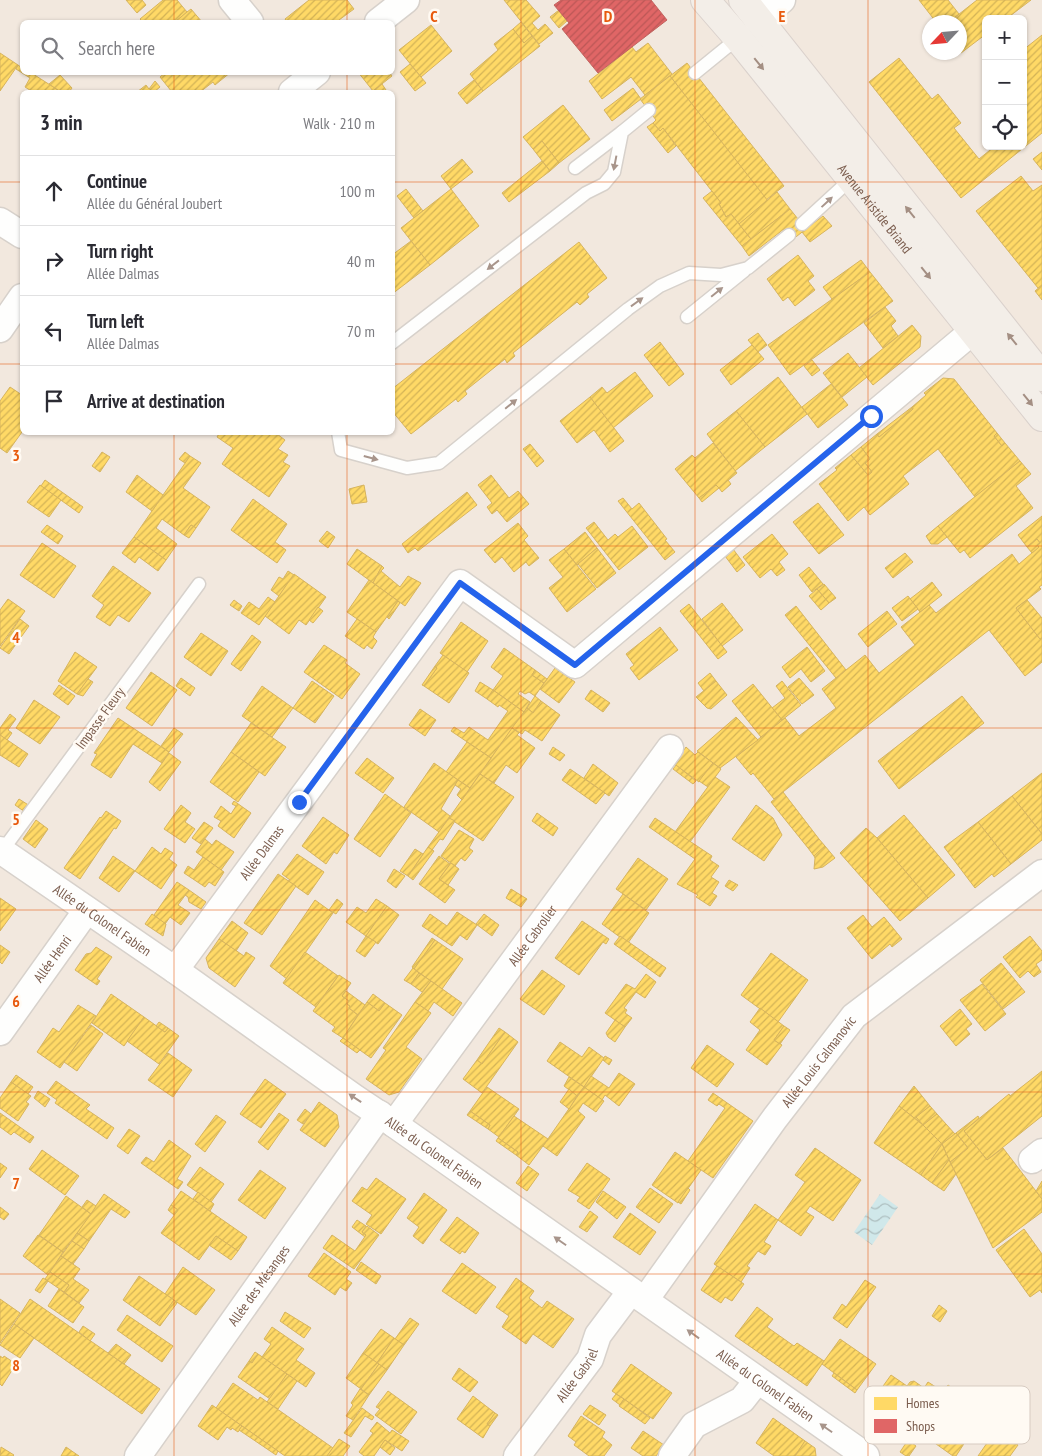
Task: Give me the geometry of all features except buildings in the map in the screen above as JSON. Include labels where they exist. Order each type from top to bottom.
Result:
[{"type":"main road","name":"Avenue Aristide Briand","points":[[705,0],[746,19],[1042,377]]},
{"type":"main road","name":"Avenue Aristide Briand","points":[[746,19],[851,179],[1042,417]]},
{"type":"street","points":[[232,0],[248,20]]},
{"type":"street","points":[[381,20],[406,0]]},
{"type":"street","points":[[746,19],[782,0]]},
{"type":"street","points":[[0,221],[20,234]]},
{"type":"street","points":[[0,329],[20,300]]},
{"type":"street","name":"Allée Dalmas","points":[[175,970],[460,583],[575,665],[973,331]]},
{"type":"street","name":"Allée Cabrolier","points":[[387,1119],[670,748]]},
{"type":"street","name":"Allée du Colonel Fabien","points":[[1,850],[175,970],[866,1456]]},
{"type":"street","name":"Allée Louis Calmanovic","points":[[638,1296],[854,1016],[1042,873]]},
{"type":"street","name":"Allée Henri","points":[[0,1032],[87,910]]},
{"type":"street","name":"Allée des Mésanges","points":[[138,1456],[387,1119]]},
{"type":"street","name":"Allée Gabriel","points":[[517,1456],[590,1359],[598,1335],[638,1296]]},
{"type":"street","points":[[672,1456],[694,1424],[742,1400],[757,1381]]},
{"type":"lane","points":[[695,73],[746,19]]},
{"type":"lane","points":[[575,168],[649,110]]},
{"type":"lane","points":[[395,341],[586,193],[604,184],[614,172],[622,132]]},
{"type":"lane","points":[[802,224],[851,179]]},
{"type":"lane","points":[[687,317],[789,235]]},
{"type":"lane","points":[[338,435],[341,450],[407,468],[439,463],[628,309],[660,286],[689,273],[721,275],[748,268]]},
{"type":"lane","name":"Impasse Fleury","points":[[1,850],[199,584]]},
{"type":"shaded area","points":[[0,0],[1042,0],[1042,1456],[0,1456]]},
{"type":"water","points":[[880,1194],[898,1207],[872,1245],[854,1232]]},
{"type":"route","points":[[299,802],[460,583],[575,665],[871,416]]}]
